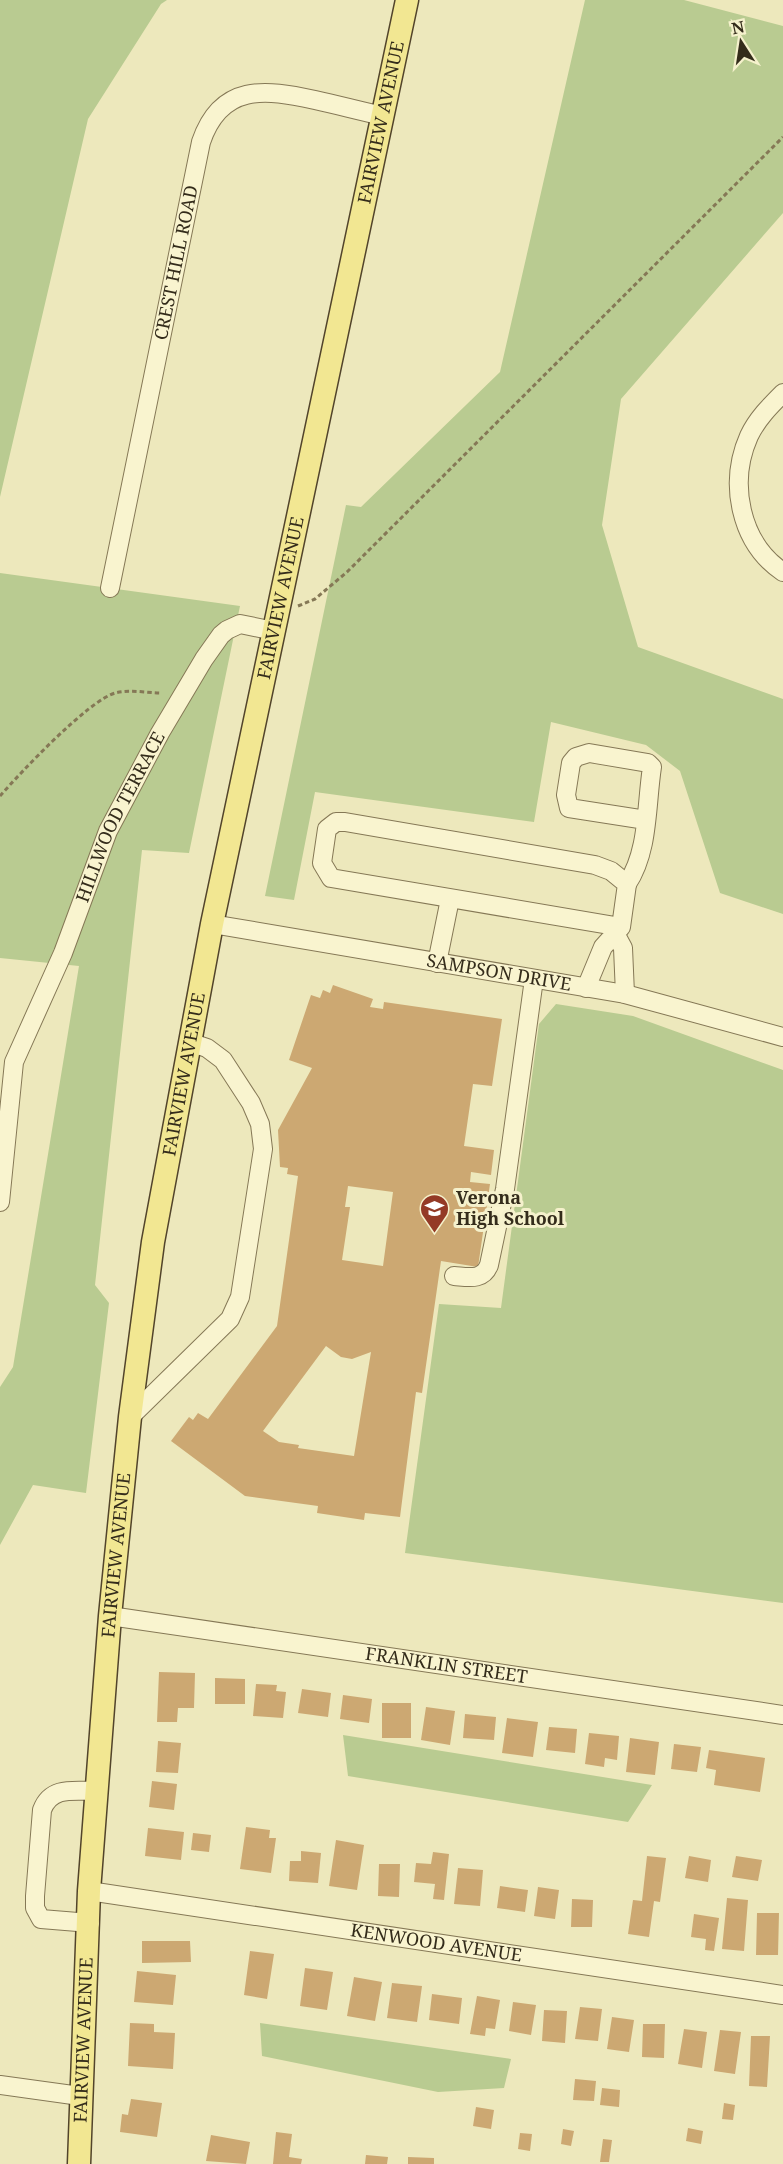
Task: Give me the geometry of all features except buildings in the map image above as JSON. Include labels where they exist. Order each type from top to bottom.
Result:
[{"type":"main road","name":"FAIRVIEW AVENUE","points":[[79,2164],[80,2096],[90,1923],[89,1891],[110,1616],[130,1417],[153,1242],[212,924],[407,0]]},
{"type":"street","name":"CREST HILL ROAD","points":[[110,588],[201,142],[210,122],[234,99],[267,91],[383,116]]},
{"type":"street","points":[[783,393],[758,421],[749,436],[743,453],[739,484],[742,513],[752,538],[768,560],[783,572]]},
{"type":"street","name":"HILLWOOD TERRACE","points":[[7,1062],[63,953],[108,831],[160,734],[204,659],[221,635],[234,626],[276,622]]},
{"type":"street","points":[[624,994],[623,948],[618,931],[627,884],[639,864],[646,820],[652,767],[648,763],[589,753],[576,757],[571,763],[566,795],[569,808],[646,820]]},
{"type":"street","points":[[618,931],[331,878],[322,863],[327,829],[336,822],[345,822],[595,865],[611,872],[627,884]]},
{"type":"street","points":[[437,963],[450,899]]},
{"type":"street","name":"SAMPSON DRIVE","points":[[212,924],[624,994],[783,1038]]},
{"type":"street","points":[[586,988],[603,946],[618,931]]},
{"type":"street","points":[[454,1276],[476,1278],[487,1271],[489,1265],[505,1189],[534,979]]},
{"type":"street","points":[[130,1417],[230,1319],[240,1297],[263,1149],[260,1124],[251,1103],[223,1060],[207,1048],[189,1042]]},
{"type":"street","points":[[0,1202],[7,1062]]},
{"type":"street","name":"FRANKLIN STREET","points":[[110,1616],[783,1715]]},
{"type":"street","points":[[90,1923],[41,1919],[35,1908],[35,1896],[42,1810],[48,1798],[61,1791],[96,1791]]},
{"type":"street","name":"KENWOOD AVENUE","points":[[89,1891],[783,1995]]},
{"type":"street","points":[[0,2085],[80,2096]]},
{"type":"path","points":[[276,622],[315,599],[347,572],[783,137]]},
{"type":"path","points":[[0,796],[22,771],[99,701],[115,693],[139,691],[161,693],[170,688]]},
{"type":"green space","points":[[0,0],[167,0],[161,4],[88,119],[0,497]]},
{"type":"green space","points":[[585,0],[684,0],[783,26],[783,213],[621,399],[602,525],[638,647],[783,699],[783,914],[720,893],[680,771],[646,745],[551,722],[534,822],[315,792],[294,900],[265,896],[346,505],[361,507],[500,372]]},
{"type":"green space","points":[[0,573],[240,606],[189,853],[142,850],[95,1285],[109,1303],[86,1493],[33,1485],[0,1545],[0,1387],[13,1367],[79,966],[0,958]]},
{"type":"green space","points":[[556,1004],[633,1016],[783,1070],[783,1603],[405,1553],[439,1304],[501,1308],[539,1024]]},
{"type":"green space","points":[[343,1735],[652,1785],[628,1822],[348,1776]]},
{"type":"green space","points":[[260,2023],[511,2059],[504,2088],[438,2092],[262,2056]]},
{"type":"place","name":"Verona High School","points":[[435,1234]]}]
